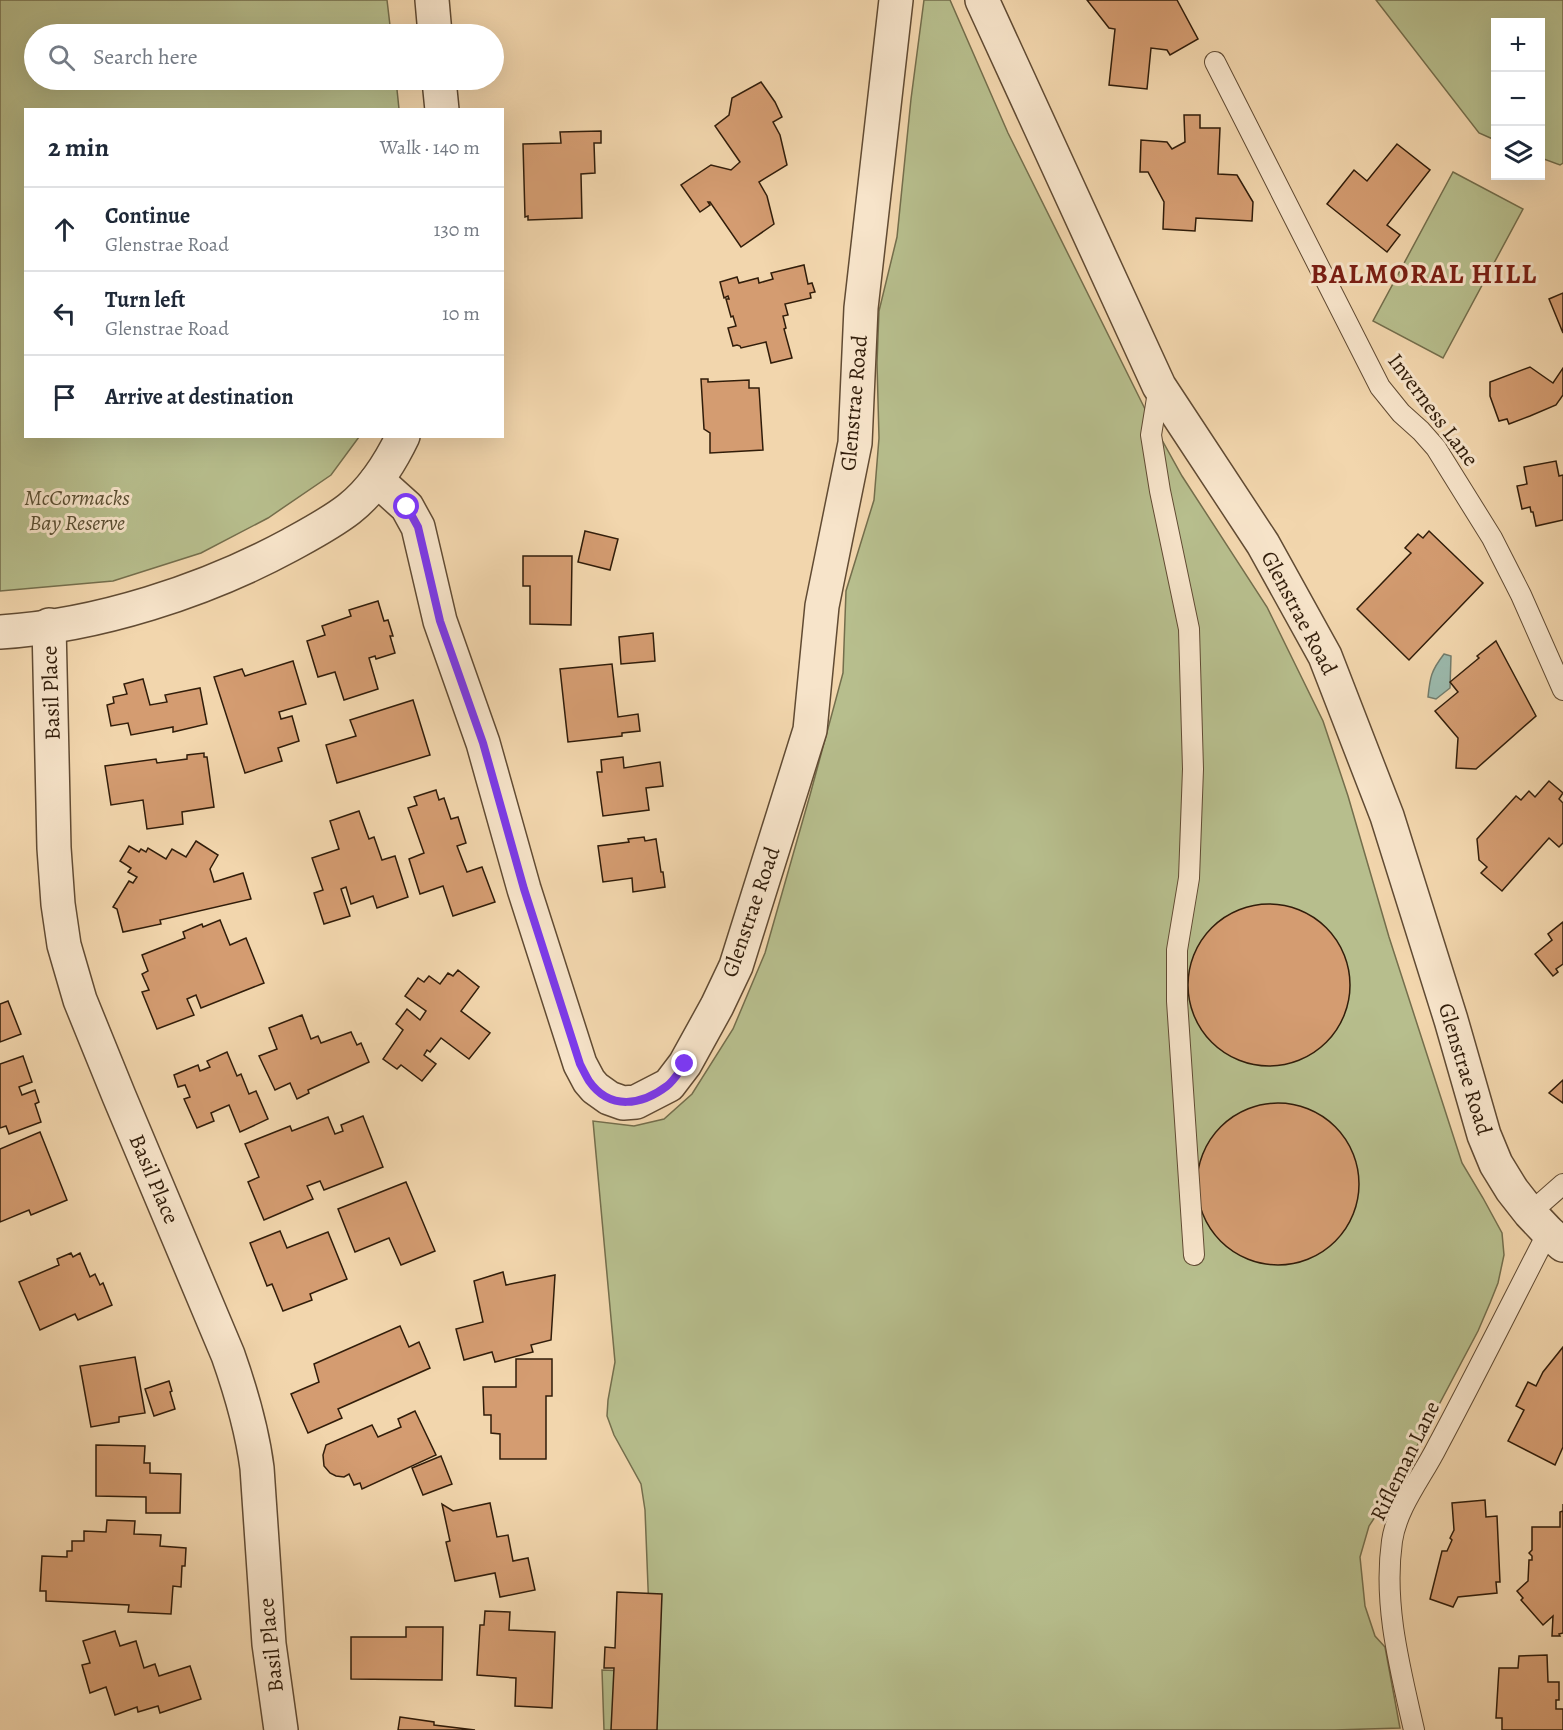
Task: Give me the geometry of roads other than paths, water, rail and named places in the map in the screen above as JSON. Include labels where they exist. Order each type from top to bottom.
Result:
[{"type":"street","points":[[432,0],[434,24]]},
{"type":"street","name":"Glenstrae Road","points":[[377,480],[407,507],[418,527],[440,621],[483,743],[524,889],[580,1064],[589,1081],[609,1098],[623,1103],[636,1102],[669,1085],[680,1071],[717,1006],[736,966],[810,730],[822,606],[855,443],[861,308],[896,0]]},
{"type":"street","name":"Glenstrae Road","points":[[982,0],[1159,386],[1263,544],[1325,656],[1387,816],[1451,1020],[1484,1136],[1496,1164],[1512,1190],[1547,1230]]},
{"type":"street","points":[[440,90],[441,108]]},
{"type":"street","points":[[0,632],[102,617],[158,600],[271,555],[317,531],[350,509],[377,480],[402,438]]},
{"type":"street","name":"Basil Place","points":[[49,625],[54,848],[64,945],[84,1010],[228,1354],[243,1398],[257,1468],[269,1644],[281,1730]]},
{"type":"lane","name":"Inverness Lane","points":[[1215,62],[1380,387],[1401,413],[1436,448],[1492,538],[1521,595],[1563,690]]},
{"type":"lane","points":[[1159,386],[1151,435],[1160,491],[1189,629],[1193,770],[1189,878],[1177,950],[1177,1000],[1194,1254]]},
{"type":"lane","points":[[1547,1230],[1563,1184]]},
{"type":"lane","name":"Rifleman Lane","points":[[1414,1730],[1390,1612],[1389,1578],[1393,1539],[1401,1513],[1433,1455],[1547,1230]]},
{"type":"district","name":"BALMORAL HILL","points":[[1424,274]]},
{"type":"park label","name":"McCormacks Bay Reserve","points":[[77,510]]}]
